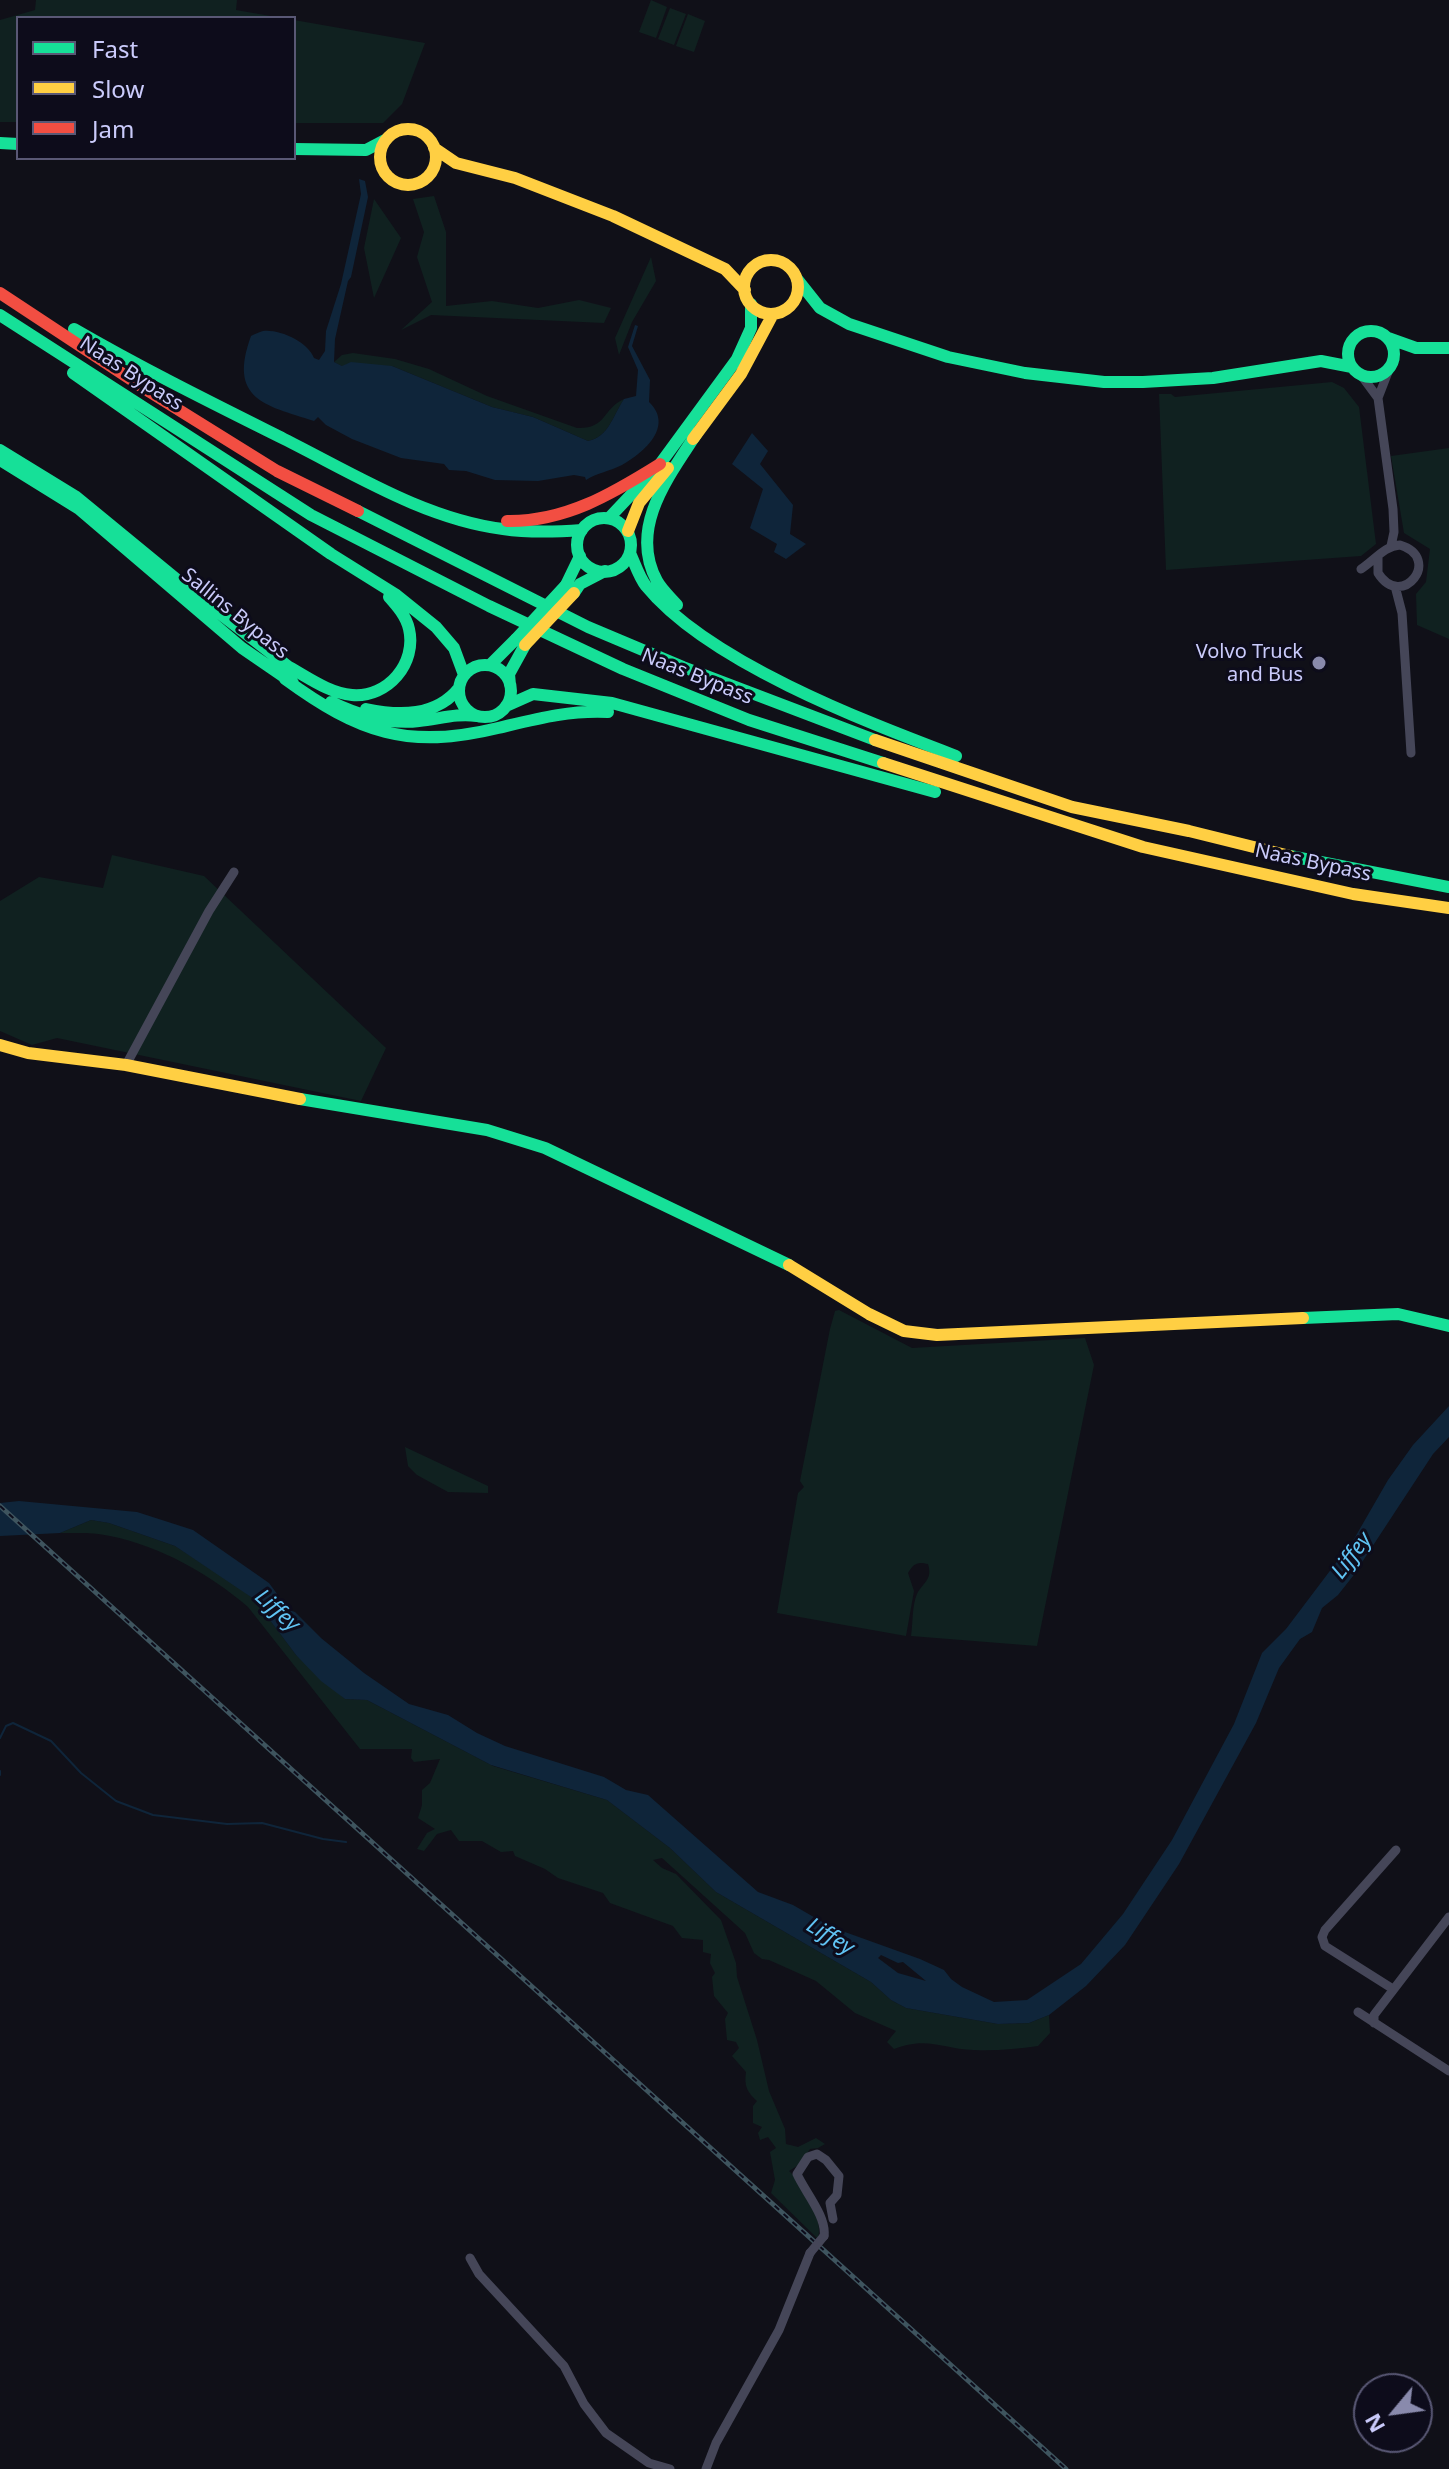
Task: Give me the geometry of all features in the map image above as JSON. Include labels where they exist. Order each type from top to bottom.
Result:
[{"type":"main road","points":[[366,150],[396,131],[410,129],[426,136],[434,148],[456,163]]},
{"type":"main road","points":[[380,162],[385,140]]},
{"type":"main road","points":[[432,169],[434,148]]},
{"type":"main road","points":[[296,149],[366,150],[374,154],[387,175],[400,183],[415,183],[442,164],[456,163],[515,178],[613,216],[725,269],[745,290],[751,304],[751,328],[737,359],[660,464],[609,518]]},
{"type":"main road","points":[[725,269],[752,268],[766,261],[782,262],[809,299],[845,322],[907,346],[979,365],[1048,376],[1180,381],[1321,361],[1368,331],[1416,348],[1449,348]]},
{"type":"main road","points":[[745,290],[752,268]]},
{"type":"main road","points":[[788,308],[797,295],[797,279]]},
{"type":"main road","points":[[0,285],[103,347],[386,493],[435,513],[488,527],[532,533],[582,530]]},
{"type":"main road","name":"Naas Bypass","points":[[0,293],[277,471],[588,627],[865,737],[1072,807],[1298,858],[1449,887]]},
{"type":"main road","points":[[751,304],[765,313],[773,314],[788,308],[825,312]]},
{"type":"main road","points":[[628,531],[639,503],[741,374],[773,314]]},
{"type":"main road","name":"Naas Bypass","points":[[0,315],[311,515],[489,606],[623,669],[749,720],[1143,847],[1353,894],[1449,908]]},
{"type":"main road","points":[[0,322],[258,504],[395,594],[436,627],[454,648],[464,675]]},
{"type":"main road","points":[[1388,338],[1392,345],[1392,364]]},
{"type":"main road","points":[[1351,343],[1348,355],[1357,371]]},
{"type":"main road","points":[[1321,361],[1380,375],[1416,348]]},
{"type":"main road","points":[[697,433],[656,500],[648,518],[646,541],[660,586],[728,651]]},
{"type":"main road","name":"Sallins Bypass","points":[[0,450],[48,475],[86,502],[287,673],[340,707],[373,718],[406,722],[462,713],[477,716]]},
{"type":"main road","name":"Sallins Bypass","points":[[0,460],[79,509],[242,648],[327,694],[371,710],[418,711],[436,709],[453,698],[459,688]]},
{"type":"main road","points":[[457,518],[516,522],[560,517],[617,490],[660,464]]},
{"type":"main road","points":[[605,571],[590,568],[580,556],[577,543],[582,530],[593,520],[609,518],[620,522],[628,531],[635,571],[653,595],[706,640],[877,726],[988,768],[1189,831]]},
{"type":"main road","points":[[630,553],[623,564],[570,589],[521,642],[490,665],[476,666],[464,675],[459,688],[463,705],[477,716],[490,716],[533,694],[612,703],[957,798],[1046,816]]},
{"type":"main road","points":[[570,589],[580,556]]},
{"type":"main road","points":[[287,673],[345,694],[374,693],[399,675],[411,647],[408,627],[400,609],[364,574]]},
{"type":"main road","points":[[506,706],[510,696],[509,674],[521,642]]},
{"type":"main road","points":[[490,665],[505,674],[510,685]]},
{"type":"main road","points":[[287,673],[341,718],[400,737],[439,740],[466,737],[552,713],[579,711],[661,716]]},
{"type":"main road","points":[[0,1045],[28,1053],[126,1065],[257,1092],[487,1130],[521,1139],[785,1263],[869,1314],[904,1331],[937,1335],[1398,1314],[1449,1326]]},
{"type":"street","points":[[1378,573],[1361,569],[1391,546],[1394,532],[1378,398],[1392,364]]},
{"type":"street","points":[[1357,371],[1378,398]]},
{"type":"street","points":[[1394,532],[1418,560],[1417,574],[1408,584],[1402,613]]},
{"type":"street","points":[[1391,546],[1405,546]]},
{"type":"street","points":[[1378,558],[1378,573],[1385,582],[1395,586],[1408,584]]},
{"type":"street","points":[[1395,586],[1402,613],[1411,753]]},
{"type":"street","points":[[126,1065],[209,911],[234,872]]},
{"type":"street","points":[[1393,1989],[1325,1946],[1322,1937],[1396,1850]]},
{"type":"street","points":[[1374,2023],[1374,2015],[1449,1917]]},
{"type":"street","points":[[1358,2012],[1449,2071]]},
{"type":"street","points":[[706,2469],[716,2443],[779,2330],[810,2253],[824,2236],[820,2218],[797,2174],[808,2157],[817,2154],[839,2176],[837,2195],[830,2203],[829,2211],[833,2219]]},
{"type":"street","points":[[470,2258],[479,2274],[564,2366],[584,2404],[606,2433],[649,2463],[670,2469]]},
{"type":"shaded area","points":[[36,0],[237,0],[236,10],[270,16],[16,16],[16,122],[0,122],[0,20],[35,10]]},
{"type":"shaded area","points":[[651,0],[667,7],[656,38],[639,32]]},
{"type":"shaded area","points":[[670,8],[686,14],[674,45],[658,39]]},
{"type":"shaded area","points":[[688,14],[705,21],[694,52],[676,46]]},
{"type":"shaded area","points":[[296,20],[425,43],[402,104],[383,123],[296,123]]},
{"type":"shaded area","points":[[434,196],[446,232],[446,306],[492,301],[538,308],[579,300],[611,308],[604,323],[431,315],[401,330],[432,302],[417,257],[424,232],[413,199]]},
{"type":"shaded area","points":[[374,199],[401,238],[374,298],[364,248]]},
{"type":"shaded area","points":[[651,257],[656,281],[632,322],[619,355],[615,338]]},
{"type":"shaded area","points":[[353,353],[395,359],[429,369],[487,396],[577,428],[599,422],[624,399],[606,430],[588,441],[533,417],[492,407],[392,366],[342,366],[334,362],[342,355]]},
{"type":"shaded area","points":[[1332,382],[1344,388],[1359,407],[1376,544],[1361,556],[1166,570],[1159,394],[1175,397]]},
{"type":"shaded area","points":[[1449,448],[1449,639],[1417,625],[1416,594],[1426,582],[1430,549],[1404,533],[1391,456]]},
{"type":"shaded area","points":[[112,855],[204,876],[386,1048],[361,1101],[57,1038],[32,1045],[0,1031],[0,901],[39,877],[103,888]]},
{"type":"shaded area","points":[[839,1310],[912,1348],[1085,1338],[1094,1365],[1037,1646],[911,1636],[915,1598],[929,1574],[928,1564],[924,1563],[916,1564],[908,1573],[914,1591],[906,1636],[777,1613],[798,1493],[804,1487],[800,1481],[830,1329],[835,1311]]},
{"type":"shaded area","points":[[405,1447],[488,1486],[488,1493],[448,1492],[417,1475],[408,1466]]},
{"type":"shaded area","points":[[91,1520],[109,1523],[175,1546],[240,1588],[255,1600],[296,1655],[345,1699],[367,1700],[493,1766],[607,1800],[670,1848],[716,1892],[871,1982],[891,2000],[906,2008],[998,2024],[1029,2023],[1049,2015],[1050,2033],[1038,2046],[1022,2048],[974,2050],[926,2043],[894,2049],[887,2042],[896,2031],[855,2013],[816,1981],[762,1959],[754,1953],[745,1933],[662,1858],[653,1860],[676,1874],[721,1920],[736,1963],[737,1977],[769,2091],[785,2129],[786,2144],[798,2147],[816,2138],[825,2144],[810,2149],[800,2164],[789,2171],[801,2185],[815,2212],[818,2239],[771,2193],[775,2180],[770,2152],[776,2148],[768,2137],[760,2140],[758,2133],[762,2127],[753,2123],[753,2106],[757,2101],[747,2088],[746,2072],[732,2056],[739,2048],[736,2042],[727,2040],[725,2019],[728,2013],[714,1996],[712,1977],[715,1973],[710,1963],[711,1954],[703,1952],[703,1940],[682,1938],[673,1926],[610,1903],[603,1893],[558,1878],[515,1856],[513,1851],[501,1852],[482,1841],[459,1841],[451,1830],[437,1834],[424,1851],[417,1849],[427,1833],[435,1829],[418,1818],[422,1790],[430,1783],[440,1759],[414,1762],[412,1749],[360,1749],[248,1607],[217,1583],[166,1554],[104,1535],[60,1533]]},
{"type":"water","points":[[359,179],[365,181],[368,197],[335,339],[334,362],[342,366],[351,362],[392,366],[492,407],[533,417],[588,441],[606,430],[624,399],[636,396],[638,370],[628,347],[635,325],[638,326],[632,346],[650,380],[649,402],[659,420],[654,438],[647,446],[622,465],[586,480],[574,475],[538,481],[495,480],[466,471],[449,470],[444,464],[401,458],[352,439],[318,417],[314,421],[280,410],[255,396],[244,374],[251,336],[263,331],[285,334],[300,342],[319,360],[325,351],[326,331],[341,284],[361,194]]},
{"type":"water","points":[[752,433],[768,451],[760,464],[793,505],[790,534],[806,544],[786,559],[774,552],[777,544],[750,528],[763,489],[732,464]]},
{"type":"water","name":"Liffey","points":[[1449,1406],[1449,1437],[1433,1454],[1353,1576],[1338,1595],[1322,1608],[1312,1632],[1300,1639],[1279,1668],[1256,1723],[1179,1864],[1125,1945],[1086,1986],[1049,2015],[1029,2023],[998,2024],[906,2008],[891,2000],[871,1982],[716,1892],[670,1848],[607,1800],[491,1765],[367,1700],[345,1699],[321,1681],[296,1655],[254,1599],[175,1546],[109,1523],[91,1520],[60,1533],[0,1536],[0,1503],[19,1501],[137,1512],[193,1530],[269,1583],[289,1610],[295,1612],[321,1638],[409,1704],[448,1715],[505,1746],[604,1777],[626,1790],[648,1795],[758,1892],[793,1905],[831,1927],[944,1970],[962,1987],[994,2002],[1027,2000],[1081,1964],[1123,1914],[1172,1840],[1234,1724],[1262,1653],[1286,1629],[1354,1539],[1388,1480],[1413,1445]],"holes":[[[881,1955],[898,1963],[903,1962],[926,1981],[898,1973],[878,1958]]]},
{"type":"waterway","points":[[0,1738],[6,1726],[13,1723],[51,1741],[81,1773],[116,1801],[153,1815],[227,1824],[262,1823],[346,1842]]},
{"type":"railway","points":[[0,1506],[1066,2469]]},
{"type":"traffic: fast","points":[[296,149],[366,150],[385,140]]},
{"type":"traffic: fast","points":[[0,143],[16,144]]},
{"type":"traffic: fast","points":[[797,279],[820,308],[849,324],[948,357],[1025,373],[1104,382],[1143,382],[1213,378],[1321,361],[1352,367]]},
{"type":"traffic: fast","points":[[609,518],[660,464],[737,359],[751,328],[751,304]]},
{"type":"traffic: fast","points":[[0,315],[311,515],[489,606],[623,669],[749,720],[883,763]]},
{"type":"traffic: fast","points":[[74,329],[179,386],[418,505],[474,524],[503,529],[542,532],[582,530]]},
{"type":"traffic: fast","points":[[1371,331],[1387,338],[1394,354],[1387,370],[1371,377],[1355,370],[1348,354],[1355,338],[1371,331]]},
{"type":"traffic: fast","points":[[1388,338],[1416,348],[1449,348]]},
{"type":"traffic: fast","points":[[73,373],[331,554],[395,594],[436,627],[454,648],[464,675]]},
{"type":"traffic: fast","points":[[677,605],[657,581],[649,561],[647,542],[650,522],[664,485],[697,433]]},
{"type":"traffic: fast","points":[[0,450],[75,496],[294,671]]},
{"type":"traffic: fast","points":[[0,460],[79,509],[242,648],[293,683]]},
{"type":"traffic: fast","points":[[358,511],[588,627],[683,667],[875,740]]},
{"type":"traffic: fast","points":[[604,518],[623,526],[631,545],[623,564],[604,572],[585,564],[577,545],[585,526],[604,518]]},
{"type":"traffic: fast","points":[[630,553],[646,586],[673,614],[708,640],[747,664],[834,707],[956,756]]},
{"type":"traffic: fast","points":[[566,585],[580,556]]},
{"type":"traffic: fast","points":[[574,593],[580,584],[605,571]]},
{"type":"traffic: fast","points":[[516,639],[566,585]]},
{"type":"traffic: fast","points":[[289,667],[344,694],[365,694],[388,684],[404,666],[410,642],[406,620],[389,597]]},
{"type":"traffic: fast","points":[[490,665],[516,639]]},
{"type":"traffic: fast","points":[[510,685],[509,674],[525,645]]},
{"type":"traffic: fast","points":[[485,665],[503,673],[511,691],[503,709],[485,717],[467,709],[459,691],[467,673],[485,665]]},
{"type":"traffic: fast","points":[[285,679],[337,713],[361,724],[411,736],[466,734],[553,716],[608,712]]},
{"type":"traffic: fast","points":[[366,709],[391,713],[416,712],[450,698],[459,688]]},
{"type":"traffic: fast","points":[[506,706],[533,694],[612,703],[935,792]]},
{"type":"traffic: fast","points":[[331,702],[363,715],[396,722],[477,716]]},
{"type":"traffic: fast","points":[[1290,856],[1449,887]]},
{"type":"traffic: fast","points":[[300,1099],[487,1130],[545,1148],[789,1265]]},
{"type":"traffic: fast","points":[[1303,1318],[1398,1314],[1449,1326]]},
{"type":"traffic: slow","points":[[408,129],[428,137],[436,157],[428,177],[408,185],[388,177],[380,157],[388,137],[408,129]]},
{"type":"traffic: slow","points":[[434,148],[456,163],[515,178],[613,216],[725,269],[745,290]]},
{"type":"traffic: slow","points":[[771,260],[790,268],[798,287],[790,306],[771,314],[752,306],[744,287],[752,268],[771,260]]},
{"type":"traffic: slow","points":[[693,439],[741,374],[773,314]]},
{"type":"traffic: slow","points":[[628,531],[639,503],[668,468]]},
{"type":"traffic: slow","points":[[525,645],[574,593]]},
{"type":"traffic: slow","points":[[875,740],[1072,807],[1290,856]]},
{"type":"traffic: slow","points":[[883,763],[1143,847],[1353,894],[1449,908]]},
{"type":"traffic: slow","points":[[0,1045],[28,1053],[126,1065],[300,1099]]},
{"type":"traffic: slow","points":[[789,1265],[869,1314],[904,1331],[937,1335],[1303,1318]]},
{"type":"traffic: jam","points":[[0,293],[277,471],[358,511]]},
{"type":"traffic: jam","points":[[507,521],[549,517],[587,504],[660,464]]},
{"type":"place","name":"Volvo Truck and Bus","points":[[1319,663]]}]
